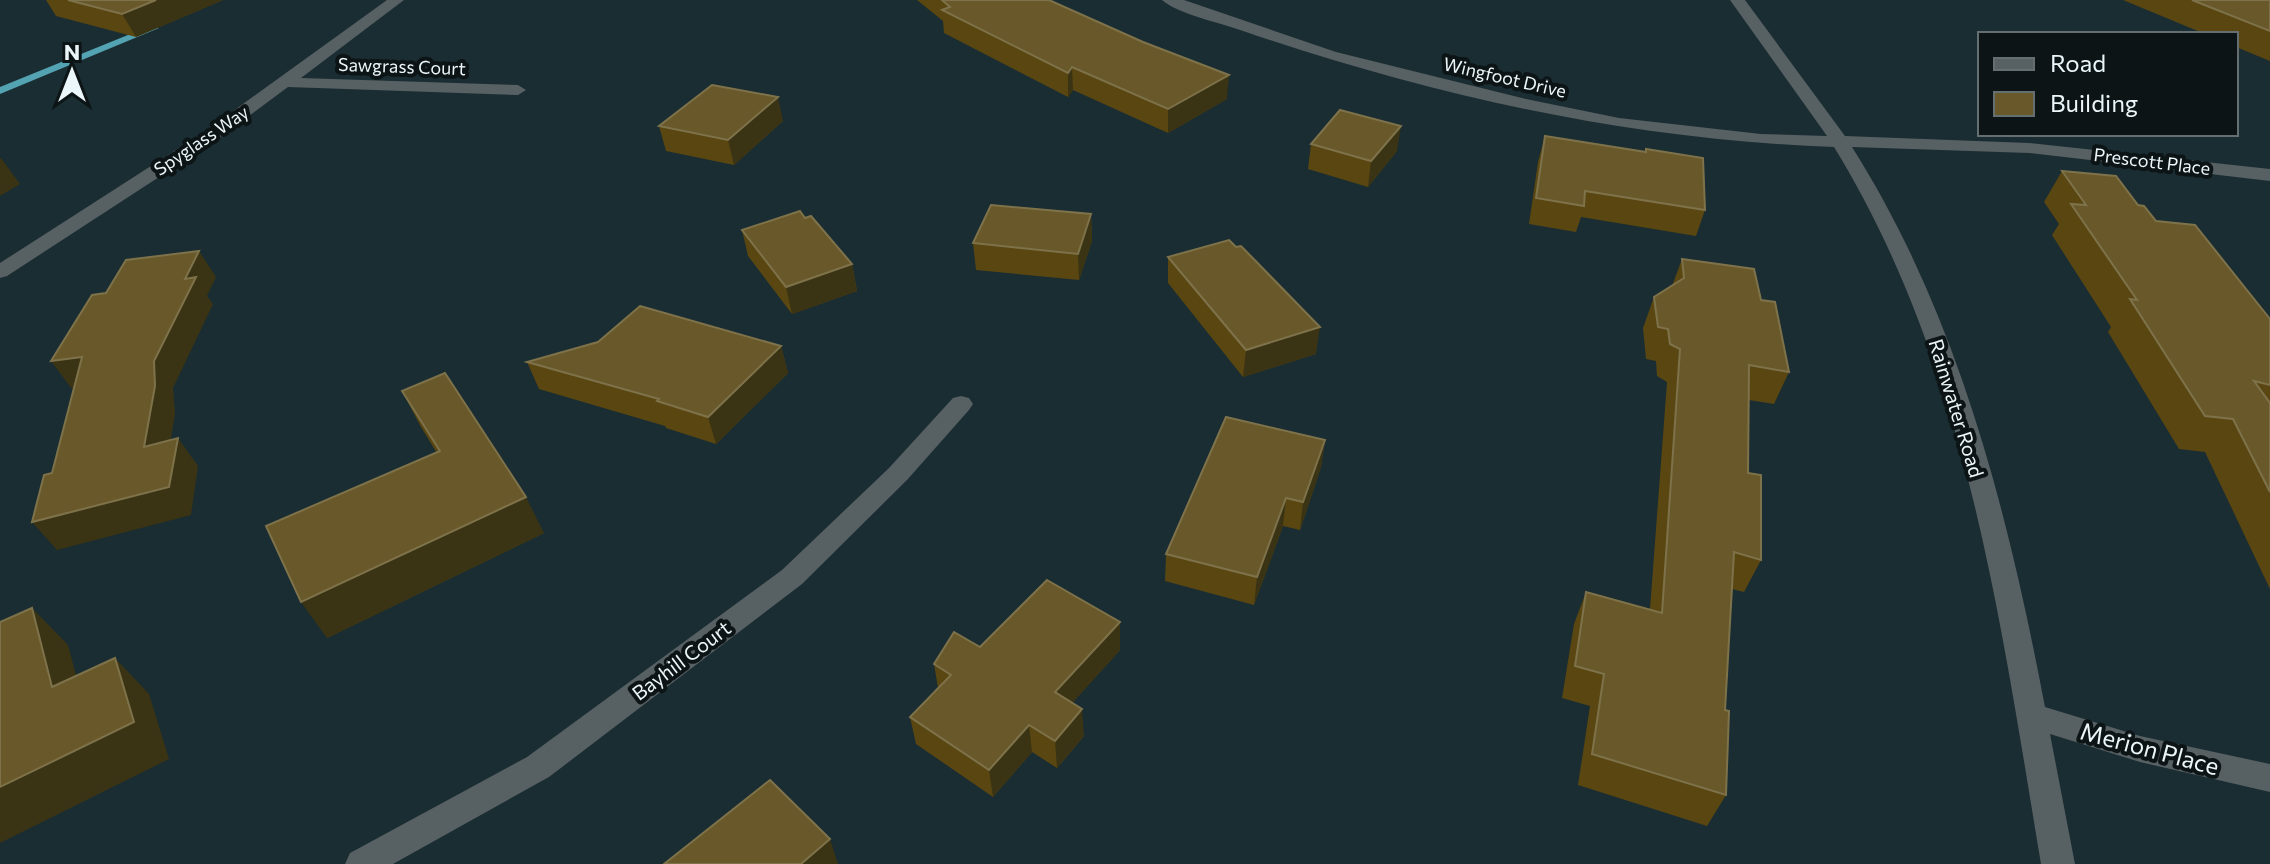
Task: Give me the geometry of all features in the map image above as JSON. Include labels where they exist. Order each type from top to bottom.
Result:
[{"type":"street","name":"Spyglass Way","points":[[0,272],[213,134],[397,0]]},
{"type":"street","name":"Wingfoot Drive","points":[[1169,0],[1330,55],[1526,104],[1619,123],[1683,131],[1841,143]]},
{"type":"street","name":"Rainwater Road","points":[[1737,0],[1841,143],[1902,259],[1936,338],[1962,415],[1992,528],[2058,864]]},
{"type":"street","name":"Sawgrass Court","points":[[284,82],[518,90]]},
{"type":"street","name":"Prescott Place","points":[[1841,143],[2029,148],[2270,175]]},
{"type":"street","name":"Bayhill Court","points":[[362,864],[538,767],[792,577],[898,474],[961,404]]},
{"type":"street","name":"Merion Place","points":[[2030,715],[2140,749],[2270,778]]},
{"type":"building","points":[[68,0],[156,0],[122,14]]},
{"type":"building","points":[[942,0],[1049,0],[1143,42],[1229,75],[1168,109],[1072,67],[1068,73],[942,10],[950,7]]},
{"type":"building","points":[[2192,0],[2270,0],[2270,31]]},
{"type":"building","points":[[712,85],[778,97],[728,140],[659,126]]},
{"type":"building","points":[[1340,110],[1401,126],[1371,161],[1311,144]]},
{"type":"building","points":[[1545,136],[1703,158],[1705,210],[1585,191],[1584,206],[1536,198]]},
{"type":"building","points":[[2062,171],[2116,176],[2138,205],[2144,206],[2156,221],[2195,225],[2270,319],[2270,385],[2254,381],[2270,403],[2270,492],[2233,419],[2205,416],[2130,299],[2137,300],[2071,204],[2086,205]]},
{"type":"building","points":[[991,205],[1091,214],[1078,254],[973,243]]},
{"type":"building","points":[[800,211],[805,218],[811,216],[852,264],[786,287],[742,230]]},
{"type":"building","points":[[1229,240],[1236,247],[1241,246],[1320,327],[1246,350],[1168,257]]},
{"type":"building","points":[[199,251],[185,279],[196,277],[154,361],[155,386],[144,447],[178,438],[169,487],[32,522],[44,475],[52,473],[82,357],[51,361],[92,295],[106,293],[126,260]]},
{"type":"building","points":[[1682,259],[1754,269],[1761,300],[1775,302],[1789,372],[1749,365],[1748,473],[1761,475],[1761,560],[1734,552],[1725,710],[1729,711],[1726,795],[1592,754],[1604,674],[1575,666],[1586,592],[1662,613],[1680,349],[1670,344],[1668,329],[1658,327],[1654,297],[1684,278]]},
{"type":"building","points":[[640,306],[781,346],[708,417],[657,401],[659,399],[527,362],[598,342]]},
{"type":"building","points":[[445,373],[526,497],[301,602],[266,526],[440,451],[402,391]]},
{"type":"building","points":[[1226,417],[1325,440],[1303,502],[1286,498],[1257,577],[1166,554]]},
{"type":"building","points":[[1047,580],[1120,622],[1055,692],[1082,709],[1055,741],[1029,725],[989,770],[910,717],[951,675],[934,664],[954,632],[980,647]]},
{"type":"building","points":[[32,608],[52,687],[115,658],[134,722],[0,787],[0,622]]},
{"type":"building","points":[[770,780],[830,839],[801,864],[664,864]]},
{"type":"waterway","points":[[0,91],[154,28]]}]
